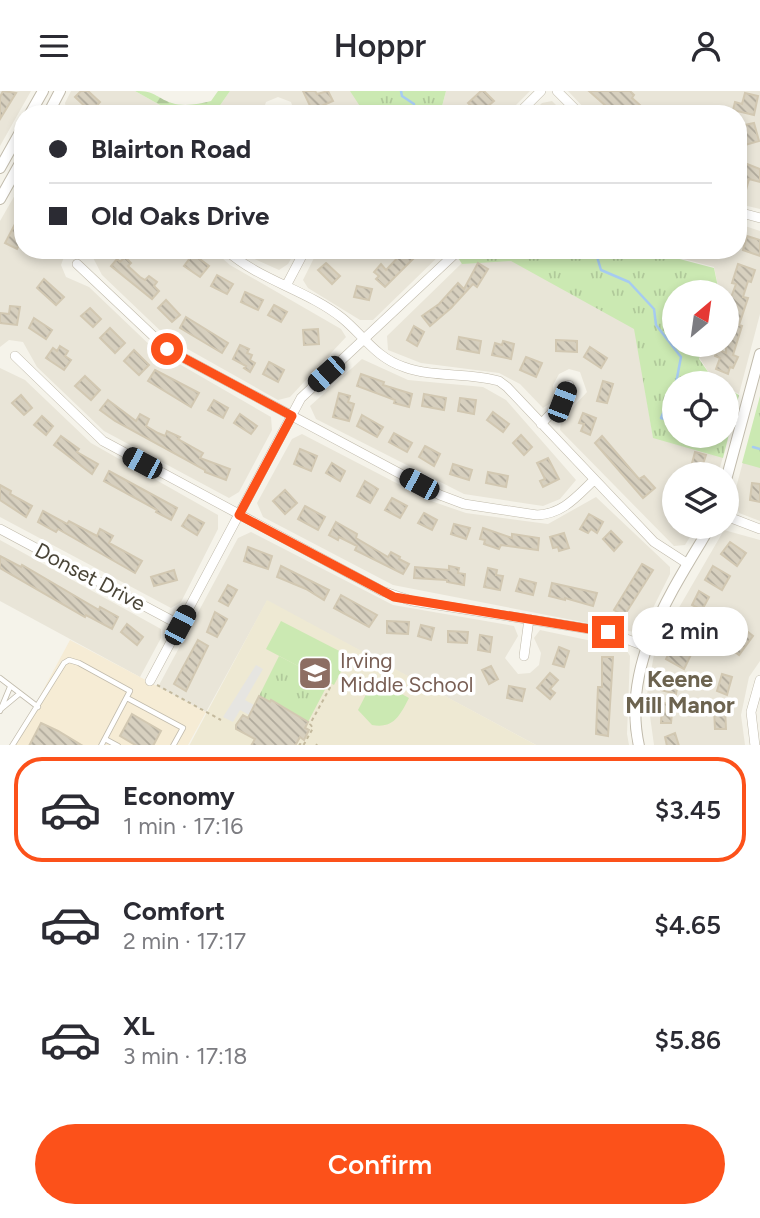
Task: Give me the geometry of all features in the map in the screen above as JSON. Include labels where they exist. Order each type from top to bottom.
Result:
[{"type":"street","points":[[527,105],[541,91]]},
{"type":"street","points":[[557,91],[571,105]]},
{"type":"street","points":[[0,168],[14,143]]},
{"type":"street","points":[[0,199],[14,174]]},
{"type":"street","points":[[237,259],[336,313],[383,357],[406,368],[499,381],[654,542],[688,564]]},
{"type":"street","points":[[286,286],[300,259]]},
{"type":"street","points":[[150,681],[307,391],[450,259]]},
{"type":"street","points":[[77,264],[167,349],[440,495],[464,504],[550,515],[563,508],[594,479]]},
{"type":"street","points":[[731,462],[760,354]]},
{"type":"street","points":[[15,356],[103,441],[394,597],[608,632],[647,647]]},
{"type":"street","points":[[541,424],[562,402],[569,385]]},
{"type":"street","points":[[739,521],[760,529]]},
{"type":"street","name":"Donset Drive","points":[[0,529],[180,625]]},
{"type":"street","points":[[639,745],[638,678],[647,647],[664,607],[702,539]]},
{"type":"street","points":[[524,656],[529,619]]},
{"type":"street","points":[[755,745],[751,712],[760,680]]},
{"type":"lane","points":[[12,745],[64,663],[69,660],[130,691],[101,745]]},
{"type":"lane","points":[[0,678],[37,707]]},
{"type":"lane","points":[[0,710],[10,687]]},
{"type":"lane","points":[[0,710],[19,694]]},
{"type":"lane","points":[[127,698],[183,728],[173,745]]},
{"type":"lane","points":[[105,739],[118,745]]},
{"type":"path","points":[[150,681],[221,720]]},
{"type":"path","points":[[307,729],[332,684]]},
{"type":"path","points":[[299,745],[303,745],[313,728],[310,721]]},
{"type":"shaded area","points":[[0,91],[31,91],[23,105],[14,105],[14,121],[0,146]]},
{"type":"shaded area","points":[[71,91],[135,91],[160,105],[65,105]]},
{"type":"shaded area","points":[[230,91],[351,91],[360,105],[292,105],[291,102],[278,97],[265,105],[220,105]]},
{"type":"shaded area","points":[[446,91],[530,91],[516,105],[442,105]]},
{"type":"shaded area","points":[[568,91],[760,91],[760,209],[747,206],[747,105],[581,105]]},
{"type":"shaded area","points":[[552,101],[556,105],[540,105]]},
{"type":"shaded area","points":[[14,197],[14,259],[63,259],[61,265],[66,277],[89,287],[155,350],[271,417],[272,430],[239,492],[229,498],[104,431],[37,367],[23,342],[9,340],[0,347],[0,221]]},
{"type":"shaded area","points":[[747,227],[760,231],[760,314],[739,394],[739,371],[708,371],[699,357],[739,357],[739,280],[717,280],[714,267],[684,259],[747,259]]},
{"type":"shaded area","points":[[94,259],[223,259],[341,329],[346,337],[290,397],[278,400],[168,338],[102,275]]},
{"type":"shaded area","points":[[255,259],[291,259],[279,270]]},
{"type":"shaded area","points":[[314,259],[436,259],[373,320],[360,320],[308,288],[303,280]]},
{"type":"shaded area","points":[[511,260],[635,328],[653,437],[662,440],[662,448],[692,448],[723,457],[722,462],[662,462],[662,534],[560,430],[561,420],[587,392],[580,372],[569,369],[559,374],[553,385],[554,401],[543,408],[520,384],[499,373],[421,363],[388,350],[387,336],[462,263]]},
{"type":"shaded area","points":[[362,359],[408,380],[483,387],[506,400],[576,480],[560,499],[543,506],[464,494],[316,419],[310,406]]},
{"type":"shaded area","points":[[0,368],[25,380],[91,443],[218,515],[218,529],[181,602],[171,608],[0,517]]},
{"type":"shaded area","points":[[302,434],[431,501],[466,513],[548,524],[596,497],[670,567],[670,574],[643,628],[634,632],[393,585],[263,517],[257,503],[292,439]]},
{"type":"shaded area","points":[[743,462],[760,467],[760,521],[739,513],[739,477]]},
{"type":"shaded area","points":[[251,532],[393,605],[514,626],[518,636],[505,658],[518,674],[530,673],[539,665],[541,653],[534,638],[540,630],[625,648],[630,656],[627,734],[629,745],[536,745],[267,601],[206,712],[158,687],[238,538]]},
{"type":"shaded area","points":[[739,534],[760,540],[760,661],[749,677],[741,715],[745,745],[654,745],[647,694],[655,649],[719,539],[739,539]]},
{"type":"shaded area","points":[[667,539],[689,539],[685,545],[674,546]]},
{"type":"shaded area","points":[[0,540],[161,629],[161,638],[140,677],[0,601]]},
{"type":"shaded area","name":"Irving Middle School","points":[[267,600],[536,745],[190,745]]},
{"type":"shaded area","points":[[70,640],[206,712],[188,745],[14,745]]},
{"type":"shaded area","points":[[256,665],[263,669],[245,700],[254,705],[249,715],[240,710],[233,722],[223,717]]},
{"type":"green space","points":[[135,91],[152,93],[172,103],[186,105],[160,105]]},
{"type":"green space","points":[[218,91],[230,91],[220,105],[186,105],[211,101]]},
{"type":"green space","points":[[350,91],[446,91],[442,105],[359,105]]},
{"type":"green space","points":[[459,259],[680,259],[714,268],[717,280],[662,280],[662,357],[700,357],[708,371],[662,371],[662,441],[653,438],[634,329],[511,261],[462,264]]},
{"type":"green space","points":[[760,396],[760,468],[742,463]]},
{"type":"green space","points":[[688,448],[726,448],[723,458]]},
{"type":"green space","points":[[281,621],[349,656],[334,685],[266,649]]},
{"type":"green space","points":[[279,656],[329,682],[308,722],[272,700],[270,702],[259,696]]},
{"type":"green space","points":[[374,679],[409,698],[399,715],[386,725],[372,725],[358,710]]},
{"type":"building","points":[[3,91],[16,93],[0,119],[0,97]]},
{"type":"building","points":[[81,91],[88,91],[100,102],[97,105],[84,105],[75,97]]},
{"type":"building","points":[[303,91],[315,91],[317,94],[328,91],[333,101],[324,105],[310,105]]},
{"type":"building","points":[[481,91],[494,101],[489,105],[468,103]]},
{"type":"building","points":[[589,91],[630,91],[634,95],[632,98],[640,105],[605,105]]},
{"type":"building","points":[[745,93],[758,96],[754,115],[747,113],[747,105],[734,105],[735,102],[742,104]]},
{"type":"building","points":[[754,123],[759,141],[747,144],[747,124]]},
{"type":"building","points":[[747,164],[760,169],[760,182],[749,179],[747,186]]},
{"type":"building","points":[[14,226],[14,248],[5,243]]},
{"type":"building","points":[[747,236],[760,240],[760,256],[747,251]]},
{"type":"building","points":[[117,259],[120,262],[127,259],[131,263],[128,266],[140,277],[145,280],[149,276],[157,282],[154,286],[159,291],[152,299],[111,266]]},
{"type":"building","points":[[189,259],[200,259],[209,266],[200,277],[184,266]]},
{"type":"building","points":[[396,259],[413,259],[385,287],[376,279],[379,276],[374,272],[381,264],[386,270]]},
{"type":"building","points":[[326,263],[340,276],[332,284],[318,270]]},
{"type":"building","points":[[478,263],[488,269],[477,287],[473,284],[430,326],[422,316],[439,304],[458,283],[464,289]]},
{"type":"building","points":[[738,264],[755,270],[743,297],[748,298],[739,325],[739,280],[733,280]]},
{"type":"building","points":[[217,275],[233,284],[227,294],[211,286]]},
{"type":"building","points":[[44,279],[64,297],[56,305],[37,288]]},
{"type":"building","points":[[357,286],[372,289],[369,300],[354,297]]},
{"type":"building","points":[[245,292],[263,300],[258,310],[241,302]]},
{"type":"building","points":[[166,300],[180,315],[172,322],[158,308]]},
{"type":"building","points":[[274,305],[287,312],[281,322],[268,315]]},
{"type":"building","points":[[10,306],[20,307],[17,325],[0,323],[0,313],[9,314]]},
{"type":"building","points":[[90,308],[101,319],[93,327],[81,316]]},
{"type":"building","points":[[186,317],[228,343],[222,353],[180,328]]},
{"type":"building","points":[[34,318],[52,330],[46,339],[29,328]]},
{"type":"building","points":[[414,326],[424,332],[417,346],[407,340]]},
{"type":"building","points":[[110,328],[125,343],[115,353],[100,338]]},
{"type":"building","points":[[318,329],[319,344],[304,345],[303,330]]},
{"type":"building","points":[[459,337],[481,341],[479,353],[457,349]]},
{"type":"building","points":[[556,340],[577,341],[577,352],[556,351]]},
{"type":"building","points":[[503,341],[514,344],[511,359],[492,355],[495,343],[502,345]]},
{"type":"building","points":[[240,345],[249,349],[247,353],[252,355],[250,360],[255,363],[250,372],[244,368],[246,366],[233,359]]},
{"type":"building","points":[[60,346],[68,351],[65,356],[71,360],[64,370],[46,358],[53,348],[57,351]]},
{"type":"building","points":[[590,347],[607,358],[601,368],[584,357]]},
{"type":"building","points":[[134,350],[149,365],[139,375],[124,361]]},
{"type":"building","points":[[526,357],[542,363],[536,377],[520,370]]},
{"type":"building","points":[[718,357],[738,357],[729,371],[716,369],[720,358]]},
{"type":"building","points":[[269,362],[284,370],[278,382],[263,374]]},
{"type":"building","points":[[155,370],[199,393],[191,407],[148,381]]},
{"type":"building","points":[[361,374],[384,382],[383,385],[412,394],[409,407],[357,386]]},
{"type":"building","points":[[85,376],[100,390],[91,400],[75,386]]},
{"type":"building","points":[[603,381],[613,384],[607,403],[597,401]]},
{"type":"building","points":[[339,393],[350,396],[348,402],[354,404],[349,421],[333,417]]},
{"type":"building","points":[[424,394],[446,398],[444,410],[422,406]]},
{"type":"building","points":[[21,395],[32,408],[24,415],[12,403]]},
{"type":"building","points":[[460,398],[476,400],[474,414],[458,411]]},
{"type":"building","points":[[108,400],[136,421],[140,414],[149,419],[146,426],[158,433],[165,436],[167,431],[180,437],[178,439],[203,453],[200,458],[230,469],[226,480],[205,472],[115,421],[100,410]]},
{"type":"building","points":[[214,400],[228,408],[223,418],[208,410]]},
{"type":"building","points":[[493,412],[509,424],[503,432],[487,420]]},
{"type":"building","points":[[583,413],[596,418],[590,435],[581,431],[584,424],[579,423]]},
{"type":"building","points":[[240,414],[257,426],[251,434],[234,423]]},
{"type":"building","points":[[362,415],[383,427],[377,437],[357,426]]},
{"type":"building","points":[[42,416],[53,426],[46,435],[34,425]]},
{"type":"building","points":[[394,433],[412,443],[407,452],[389,442]]},
{"type":"building","points":[[521,435],[532,447],[524,455],[513,443]]},
{"type":"building","points":[[61,436],[79,449],[77,452],[98,464],[92,474],[54,445]]},
{"type":"building","points":[[602,436],[639,479],[644,476],[655,488],[643,498],[595,443]]},
{"type":"building","points":[[425,446],[440,454],[434,466],[419,457]]},
{"type":"building","points":[[300,449],[317,456],[311,471],[294,464]]},
{"type":"building","points":[[695,452],[706,455],[704,462],[692,462]]},
{"type":"building","points":[[548,458],[559,479],[543,487],[540,481],[545,479],[537,463]]},
{"type":"building","points":[[332,463],[345,471],[340,481],[326,473]]},
{"type":"building","points":[[453,464],[472,470],[469,480],[450,474]]},
{"type":"building","points":[[109,471],[177,508],[171,520],[104,481]]},
{"type":"building","points":[[488,472],[508,476],[506,487],[486,483]]},
{"type":"building","points":[[365,481],[378,489],[370,503],[357,496]]},
{"type":"building","points":[[752,483],[760,484],[760,502],[750,500]]},
{"type":"building","points":[[0,485],[32,506],[26,517],[0,500]]},
{"type":"building","points":[[285,490],[297,503],[285,514],[273,501]]},
{"type":"building","points":[[392,498],[407,506],[400,518],[385,510]]},
{"type":"building","points":[[305,506],[325,517],[318,530],[298,519]]},
{"type":"building","points":[[43,511],[97,536],[100,529],[113,536],[109,543],[142,561],[135,573],[58,529],[56,532],[38,522]]},
{"type":"building","points":[[424,513],[437,520],[432,530],[418,523]]},
{"type":"building","points":[[589,514],[603,522],[597,533],[591,529],[588,533],[580,529]]},
{"type":"building","points":[[189,515],[204,523],[197,535],[182,526]]},
{"type":"building","points":[[336,522],[357,534],[356,538],[388,557],[391,552],[400,557],[399,559],[409,564],[403,574],[355,550],[357,546],[329,535]]},
{"type":"building","points":[[454,524],[470,528],[466,539],[451,534]]},
{"type":"building","points":[[483,528],[512,538],[512,534],[539,538],[538,550],[501,545],[499,549],[484,544],[485,540],[480,539]]},
{"type":"building","points":[[611,531],[622,542],[614,551],[603,539]]},
{"type":"building","points":[[564,533],[569,548],[559,551],[558,547],[553,548],[550,537]]},
{"type":"building","points":[[730,542],[746,553],[737,566],[721,554]]},
{"type":"building","points":[[248,547],[272,556],[268,569],[244,561]]},
{"type":"building","points":[[0,556],[21,567],[22,565],[99,610],[100,607],[118,617],[112,629],[86,615],[85,617],[0,568]]},
{"type":"building","points":[[642,564],[653,570],[624,616],[614,610]]},
{"type":"building","points":[[281,566],[329,590],[324,600],[277,577]]},
{"type":"building","points":[[449,566],[459,568],[458,573],[465,574],[464,585],[447,580],[414,578],[415,567],[449,570]]},
{"type":"building","points":[[713,566],[730,576],[722,590],[705,580]]},
{"type":"building","points":[[488,568],[497,570],[496,575],[503,576],[500,590],[484,587]]},
{"type":"building","points":[[174,570],[177,580],[154,586],[151,577]]},
{"type":"building","points":[[520,579],[536,583],[533,595],[516,591]]},
{"type":"building","points":[[552,583],[597,593],[593,606],[549,596]]},
{"type":"building","points":[[228,585],[237,590],[228,606],[219,601]]},
{"type":"building","points":[[699,591],[709,597],[702,610],[692,605]]},
{"type":"building","points":[[341,595],[377,615],[369,627],[334,608]]},
{"type":"building","points":[[215,612],[227,619],[217,637],[207,632]]},
{"type":"building","points":[[686,617],[696,623],[692,629],[701,634],[684,669],[666,659]]},
{"type":"building","points":[[387,621],[409,622],[408,634],[387,633]]},
{"type":"building","points":[[127,624],[143,637],[137,645],[121,632]]},
{"type":"building","points":[[421,625],[434,628],[431,640],[418,636]]},
{"type":"building","points":[[743,628],[753,636],[739,655],[729,647]]},
{"type":"building","points":[[448,631],[468,632],[467,643],[448,642]]},
{"type":"building","points":[[480,635],[492,637],[490,652],[478,650]]},
{"type":"building","points":[[198,640],[208,646],[186,691],[174,684]]},
{"type":"building","points":[[559,647],[569,651],[564,667],[553,664]]},
{"type":"building","points":[[602,657],[613,657],[608,736],[596,734],[598,687],[602,687]]},
{"type":"building","points":[[491,666],[498,679],[489,684],[482,670]]},
{"type":"building","points":[[550,673],[558,680],[550,689],[555,693],[550,699],[537,688]]},
{"type":"building","points":[[664,673],[679,676],[676,694],[661,690]]},
{"type":"building","points":[[722,674],[732,677],[727,695],[717,691]]},
{"type":"building","points":[[509,686],[525,689],[522,701],[507,698]]},
{"type":"building","points":[[259,696],[308,722],[305,728],[309,730],[304,740],[300,737],[296,745],[252,745],[255,739],[236,729],[243,715],[248,718]]},
{"type":"building","points":[[662,703],[673,704],[671,723],[661,723]]},
{"type":"building","points":[[714,709],[725,709],[726,729],[715,729]]},
{"type":"building","points":[[132,714],[161,731],[154,745],[135,745],[120,736]]},
{"type":"building","points":[[41,723],[81,745],[30,745]]},
{"type":"building","points":[[675,733],[679,745],[667,745],[665,737]]},
{"type":"waterway","points":[[401,91],[402,96],[414,105]]},
{"type":"waterway","points":[[598,259],[601,270],[629,282],[654,309],[656,325],[681,357],[678,371]]},
{"type":"waterway","points":[[753,447],[760,449]]},
{"type":"place","name":"Irving Middle School","points":[[315,673]]},
{"type":"district","name":"Keene Mill Manor","points":[[680,692]]},
{"type":"route","points":[[167,349],[292,416],[239,515],[394,597],[608,632]]}]
